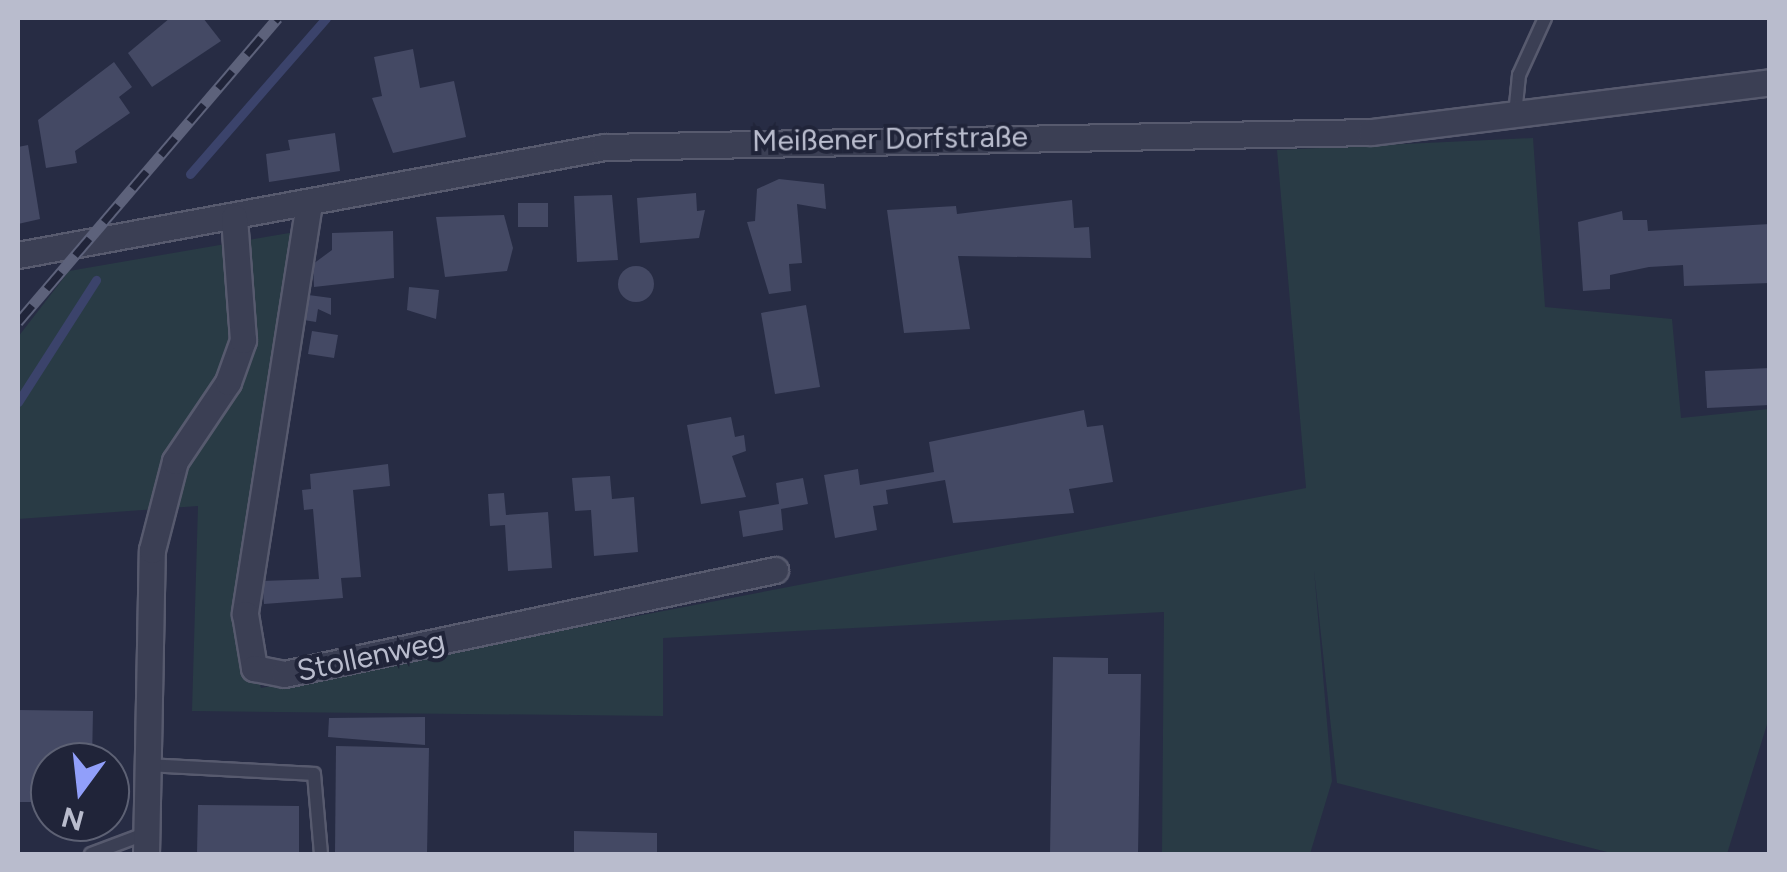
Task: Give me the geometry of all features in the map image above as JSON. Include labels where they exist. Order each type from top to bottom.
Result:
[{"type":"street","name":"Meißener Dorfstraße","points":[[18,255],[604,147],[1255,138],[1514,117],[1770,82]]},
{"type":"street","name":"Stollenweg","points":[[308,203],[244,614],[254,668],[284,674],[775,570]]},
{"type":"street","points":[[147,844],[156,518],[175,460],[239,356],[234,217]]},
{"type":"lane","points":[[1514,117],[1519,75],[1545,18]]},
{"type":"lane","points":[[148,766],[314,774],[321,854]]},
{"type":"lane","points":[[90,854],[147,844]]},
{"type":"shaded area","points":[[1533,138],[1545,307],[1672,319],[1681,418],[1769,409],[1769,718],[1727,854],[1615,854],[1337,783],[1314,570],[1332,781],[1310,854],[1162,854],[1164,612],[663,638],[663,716],[192,711],[198,506],[18,519],[18,337],[69,271],[295,232],[235,595],[261,688],[1306,488],[1277,150]]},
{"type":"building","points":[[170,18],[203,18],[221,41],[152,87],[128,53]]},
{"type":"building","points":[[413,49],[420,88],[454,81],[466,137],[393,153],[372,98],[382,96],[374,57]]},
{"type":"building","points":[[114,62],[132,87],[119,97],[130,113],[75,151],[77,163],[46,168],[38,120]]},
{"type":"building","points":[[335,133],[340,171],[269,182],[266,154],[290,150],[288,140]]},
{"type":"building","points":[[28,145],[40,219],[18,224],[18,147]]},
{"type":"building","points":[[779,179],[824,184],[826,209],[797,204],[802,263],[789,264],[791,291],[769,294],[747,222],[755,221],[757,189]]},
{"type":"building","points":[[696,193],[697,211],[705,210],[699,238],[640,243],[637,198]]},
{"type":"building","points":[[612,195],[618,260],[577,262],[574,196]]},
{"type":"building","points":[[1072,200],[1074,228],[1089,227],[1091,258],[958,256],[970,329],[904,333],[887,210],[956,206],[957,214]]},
{"type":"building","points":[[518,203],[548,203],[548,227],[518,227]]},
{"type":"building","points":[[1622,211],[1623,220],[1647,220],[1648,231],[1770,224],[1770,283],[1684,286],[1683,265],[1610,275],[1610,289],[1583,291],[1578,222]]},
{"type":"building","points":[[504,215],[513,248],[507,271],[445,277],[436,217]]},
{"type":"building","points":[[393,231],[394,278],[314,287],[313,264],[332,250],[332,233]]},
{"type":"building","points":[[636,266],[649,271],[654,284],[649,297],[636,302],[623,297],[618,284],[623,271]]},
{"type":"building","points":[[409,287],[439,290],[436,319],[407,310]]},
{"type":"building","points":[[301,294],[331,298],[331,315],[318,309],[316,322],[298,319]]},
{"type":"building","points":[[806,305],[820,387],[775,394],[761,313]]},
{"type":"building","points":[[312,331],[338,335],[334,358],[308,354]]},
{"type":"building","points":[[1770,368],[1770,405],[1707,408],[1705,371]]},
{"type":"building","points":[[1084,410],[1087,427],[1103,425],[1113,482],[1069,489],[1074,513],[953,523],[945,480],[886,490],[888,504],[873,506],[877,530],[835,538],[824,475],[858,469],[860,485],[934,472],[929,442]]},
{"type":"building","points":[[731,417],[735,437],[744,435],[746,451],[732,456],[746,497],[701,504],[687,425]]},
{"type":"building","points":[[388,464],[390,486],[353,490],[361,577],[341,578],[343,598],[264,604],[262,581],[319,579],[313,509],[304,510],[302,490],[311,489],[310,474]]},
{"type":"building","points":[[610,476],[612,499],[634,497],[638,552],[594,556],[591,510],[575,511],[572,478]]},
{"type":"building","points":[[803,478],[808,504],[781,509],[783,530],[743,537],[739,511],[779,504],[776,483]]},
{"type":"building","points":[[504,493],[506,515],[548,512],[552,568],[508,571],[505,525],[490,526],[488,494]]},
{"type":"building","points":[[1053,657],[1108,658],[1108,674],[1141,674],[1138,854],[1050,854]]},
{"type":"building","points":[[18,710],[93,711],[92,742],[30,742],[30,802],[18,802]]},
{"type":"building","points":[[425,717],[425,745],[328,737],[329,718]]},
{"type":"building","points":[[336,746],[429,748],[427,854],[335,854]]},
{"type":"building","points":[[198,805],[299,806],[299,854],[197,854]]},
{"type":"building","points":[[574,831],[657,833],[657,854],[574,854]]},
{"type":"waterway","points":[[190,174],[326,18]]},
{"type":"waterway","points":[[18,402],[96,280]]},
{"type":"railway","points":[[18,322],[278,18]]}]
